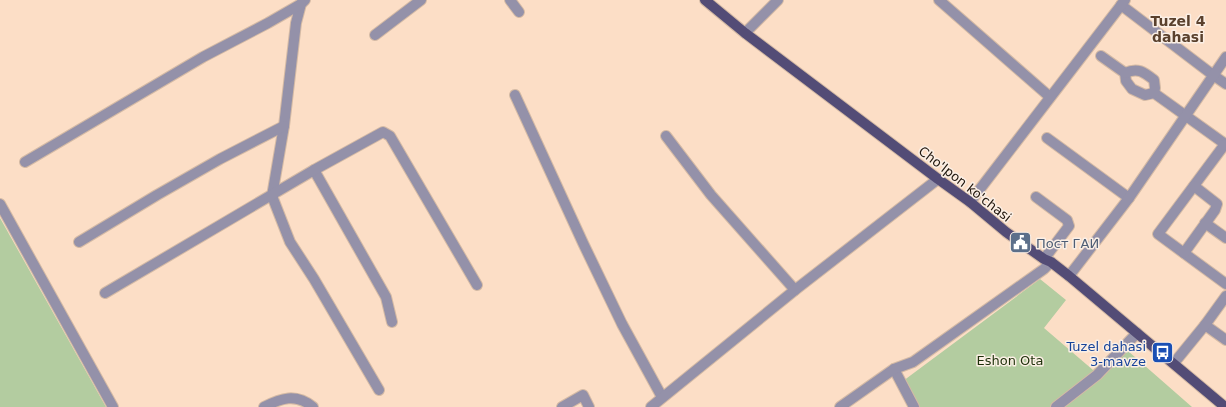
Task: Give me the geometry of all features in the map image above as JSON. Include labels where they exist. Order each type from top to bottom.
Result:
[{"type":"main road","name":"Cho'lpon ko'chasi","points":[[705,0],[745,33],[970,202],[1006,232],[1069,276],[1225,407]]},
{"type":"street","points":[[375,35],[421,0]]},
{"type":"street","points":[[510,0],[519,12]]},
{"type":"street","points":[[745,33],[778,0]]},
{"type":"street","points":[[939,0],[1050,98]]},
{"type":"street","points":[[303,2],[296,23],[284,126],[272,196],[290,242],[314,279],[379,390]]},
{"type":"street","points":[[25,162],[203,57],[268,23],[303,2]]},
{"type":"street","points":[[970,202],[1123,3],[1213,76],[1226,84]]},
{"type":"street","points":[[1101,56],[1125,73],[1126,80],[1132,89],[1145,95],[1154,93],[1226,144],[1158,234],[1226,284]]},
{"type":"street","points":[[1069,276],[1129,198],[1226,57]]},
{"type":"street","points":[[1125,73],[1132,70],[1145,73],[1154,80],[1154,93]]},
{"type":"street","points":[[515,95],[622,324],[662,397]]},
{"type":"street","points":[[79,242],[220,159],[284,126]]},
{"type":"street","points":[[105,293],[314,170],[383,132],[390,136],[477,285]]},
{"type":"street","points":[[666,136],[711,195],[794,290]]},
{"type":"street","points":[[1046,138],[1129,198]]},
{"type":"street","points":[[314,170],[386,297],[392,322]]},
{"type":"street","points":[[651,407],[794,290],[938,179]]},
{"type":"street","points":[[1184,253],[1215,210],[1216,204],[1194,186]]},
{"type":"street","points":[[840,407],[894,369],[913,362],[1044,269],[1069,226],[1067,220],[1036,197]]},
{"type":"street","points":[[0,204],[114,407]]},
{"type":"street","points":[[1205,223],[1226,238]]},
{"type":"street","points":[[1174,363],[1226,296]]},
{"type":"street","points":[[1205,325],[1226,340]]},
{"type":"street","points":[[1056,407],[1097,375],[1137,333]]},
{"type":"street","points":[[894,369],[914,407]]},
{"type":"street","points":[[562,407],[583,395],[589,407]]},
{"type":"street","points":[[264,407],[280,400],[292,398],[304,401],[312,407]]},
{"type":"green space","points":[[0,218],[106,407],[0,407]]},
{"type":"green space","name":"Eshon Ota","points":[[1040,279],[1066,300],[1044,328],[1093,370],[1120,344],[1192,407],[916,407],[903,381]]},
{"type":"place","name":"Пост ГАИ","points":[[1020,243]]},
{"type":"place","name":"Tuzel dahasi 3-mavze","points":[[1162,353]]},
{"type":"district","name":"Tuzel 4 dahasi","points":[[1178,30]]}]
